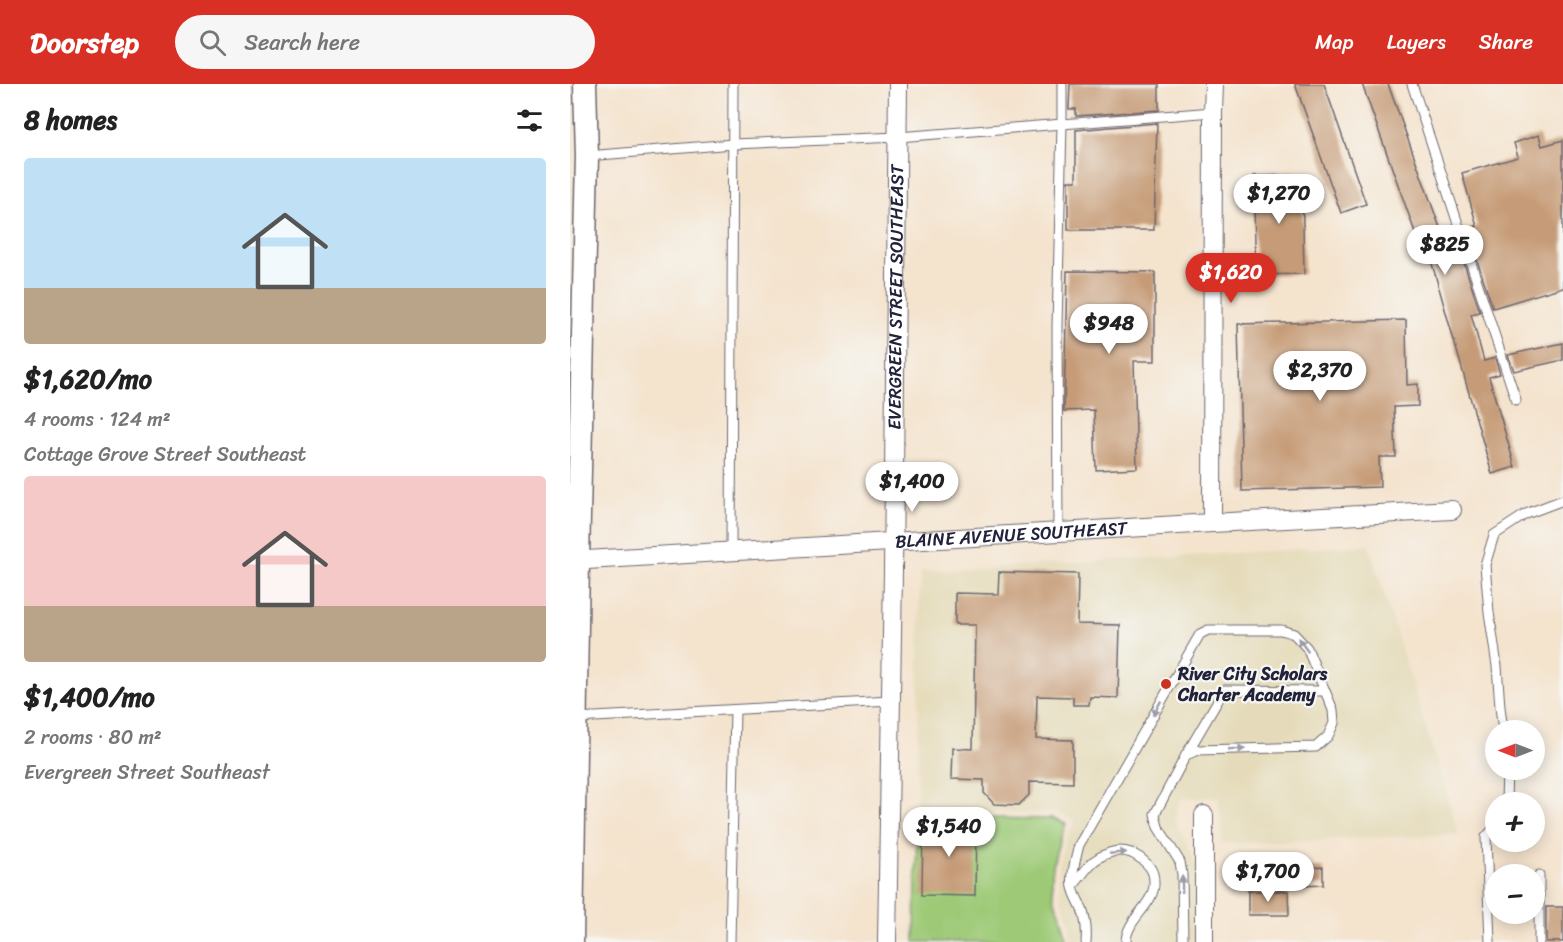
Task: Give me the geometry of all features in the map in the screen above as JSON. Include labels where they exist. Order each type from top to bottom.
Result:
[{"type":"street","points":[[572,942],[574,561],[587,156],[585,84]]},
{"type":"street","name":"EVERGREEN STREET SOUTHEAST","points":[[887,942],[894,542],[898,84]]},
{"type":"street","points":[[1212,523],[1214,84]]},
{"type":"street","name":"BLAINE AVENUE SOUTHEAST","points":[[574,561],[1452,510]]},
{"type":"street","points":[[1204,815],[1204,942]]},
{"type":"lane","points":[[731,551],[733,84]]},
{"type":"lane","points":[[1058,532],[1056,327],[1062,84]]},
{"type":"lane","points":[[1412,84],[1516,399]]},
{"type":"lane","points":[[587,156],[733,144],[898,137],[1213,112]]},
{"type":"lane","points":[[1502,720],[1485,565],[1494,535],[1526,514],[1563,500]]},
{"type":"lane","points":[[1086,942],[1087,929],[1073,886],[1078,845],[1200,634],[1208,630],[1281,630],[1294,634],[1306,648],[1334,710],[1334,723],[1328,736],[1316,747],[1198,750],[1186,755]]},
{"type":"lane","points":[[1182,942],[1180,862],[1158,827],[1155,814],[1186,755],[1224,690],[1324,691]]},
{"type":"lane","points":[[573,718],[891,701]]},
{"type":"lane","points":[[730,942],[735,710]]},
{"type":"lane","points":[[1073,886],[1094,861],[1109,853],[1124,850],[1150,865],[1154,882],[1150,898],[1131,923],[1126,934],[1126,942]]},
{"type":"lane","points":[[1487,852],[1490,942]]},
{"type":"lane","points":[[1539,924],[1539,942]]},
{"type":"shaded area","name":"River City Scholars Charter Academy","points":[[1369,545],[1459,834],[1222,844],[1219,797],[1182,799],[1176,809],[1176,822],[1197,868],[1198,942],[1071,942],[1070,924],[1059,885],[1059,867],[1065,840],[1074,821],[1056,813],[917,811],[920,572]]},
{"type":"green space","points":[[917,817],[1053,819],[1066,824],[1056,852],[1052,882],[1066,942],[915,942]]},
{"type":"building","points":[[1070,84],[1159,84],[1159,110],[1076,116],[1076,109],[1069,109]]},
{"type":"building","points":[[1295,84],[1324,84],[1366,204],[1341,213]]},
{"type":"building","points":[[1362,84],[1388,84],[1443,236],[1454,233],[1480,312],[1471,314],[1484,361],[1495,358],[1500,374],[1489,377],[1515,467],[1492,474],[1423,232],[1416,235]]},
{"type":"building","points":[[1157,123],[1154,230],[1068,230],[1068,181],[1076,181],[1076,130]]},
{"type":"building","points":[[1539,135],[1542,146],[1563,140],[1563,287],[1493,308],[1467,230],[1477,226],[1462,173],[1518,157],[1514,143]]},
{"type":"building","points":[[1302,175],[1304,274],[1256,275],[1253,176]]},
{"type":"building","points":[[1067,271],[1155,272],[1155,361],[1134,361],[1137,468],[1096,470],[1094,410],[1064,411]]},
{"type":"building","points":[[1406,320],[1407,385],[1418,384],[1418,406],[1394,407],[1396,457],[1379,457],[1380,487],[1242,491],[1238,324]]},
{"type":"building","points":[[1563,343],[1563,360],[1514,371],[1508,355]]},
{"type":"building","points":[[999,572],[1078,574],[1077,624],[1120,625],[1118,698],[1090,697],[1089,705],[1073,705],[1073,697],[1037,696],[1036,739],[1073,740],[1073,783],[1029,782],[1029,795],[1019,805],[994,804],[984,793],[984,780],[951,779],[952,748],[973,749],[975,625],[955,625],[955,593],[998,594]]},
{"type":"building","points":[[923,820],[976,821],[975,896],[922,895]]},
{"type":"building","points":[[1323,867],[1323,885],[1302,886],[1301,868]]},
{"type":"building","points":[[1248,891],[1288,891],[1289,915],[1248,915]]},
{"type":"building","points":[[1546,907],[1563,907],[1563,942],[1546,942]]},
{"type":"place","name":"River City Scholars Charter Academy","points":[[1166,684]]}]
